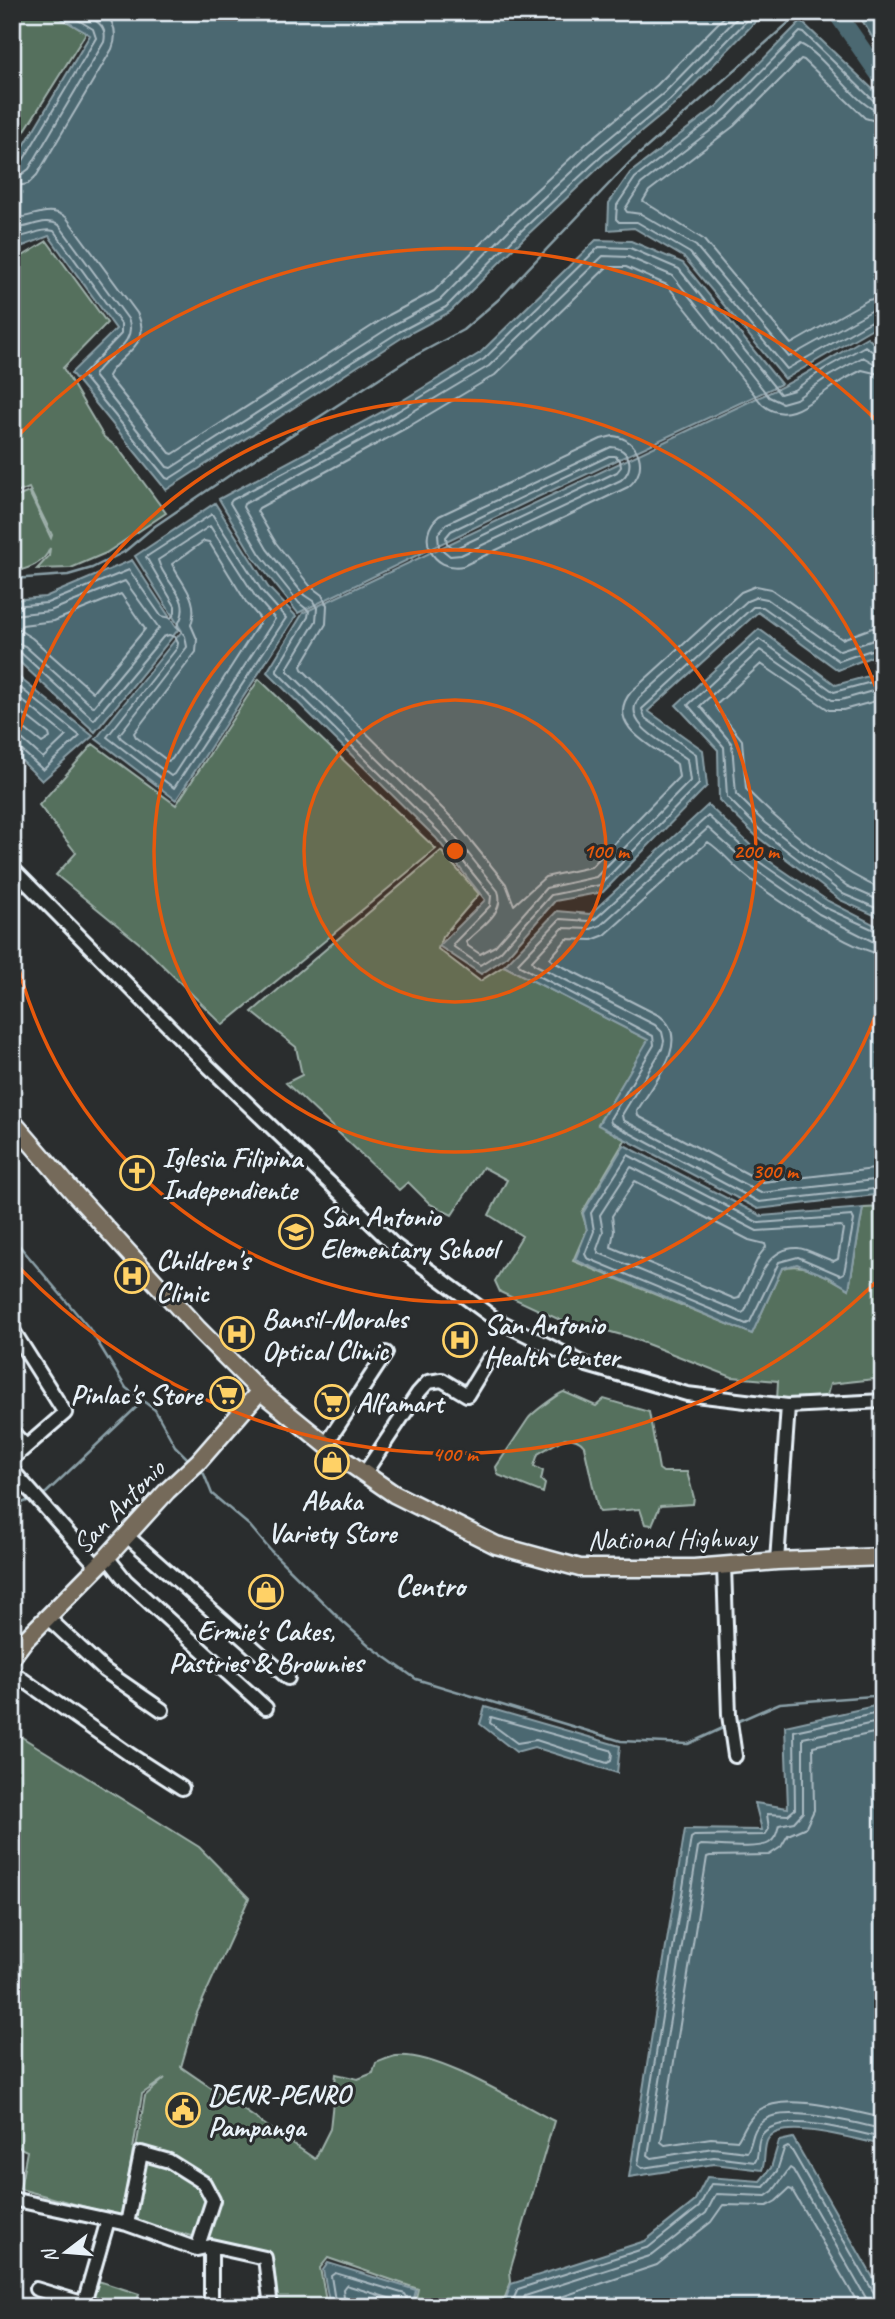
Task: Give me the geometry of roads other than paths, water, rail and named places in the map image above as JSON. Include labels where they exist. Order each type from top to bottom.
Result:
[{"type":"main road","name":"National Highway","points":[[12,1121],[198,1329],[260,1391],[365,1474],[394,1493],[496,1545],[580,1567],[694,1568],[778,1561],[883,1557]]},
{"type":"main road","name":"San Antonio","points":[[12,1657],[24,1640],[199,1461],[260,1391]]},
{"type":"street","points":[[12,867],[205,1063],[393,1244],[495,1320],[587,1365],[687,1394],[788,1406],[883,1401]]},
{"type":"street","points":[[12,1329],[65,1413],[12,1459]]},
{"type":"street","points":[[326,1444],[386,1353]]},
{"type":"street","points":[[365,1474],[428,1382],[442,1380],[467,1395],[489,1359]]},
{"type":"street","points":[[778,1561],[788,1406]]},
{"type":"street","points":[[12,1432],[26,1446]]},
{"type":"street","points":[[12,1470],[38,1500],[102,1561],[266,1708]]},
{"type":"street","points":[[127,1536],[288,1678]]},
{"type":"street","points":[[724,1566],[729,1715],[734,1756]]},
{"type":"street","points":[[47,1617],[104,1670],[162,1710]]},
{"type":"street","points":[[12,1672],[181,1788]]},
{"type":"street","points":[[127,2224],[141,2153],[156,2156],[204,2183],[213,2200],[204,2247],[211,2307]]},
{"type":"street","points":[[12,2199],[127,2224],[204,2247],[265,2258],[271,2307]]},
{"type":"street","points":[[36,2289],[79,2302],[85,2300],[108,2221]]},
{"type":"water","points":[[51,12],[765,12],[674,105],[606,161],[450,312],[403,337],[166,490],[71,373],[116,329],[49,236],[18,248],[12,240],[12,166],[90,35]]},
{"type":"water","points":[[857,12],[877,12],[883,22],[883,55]]},
{"type":"water","points":[[801,21],[883,99],[883,322],[785,379],[685,258],[634,228],[608,230],[609,203],[630,173],[717,106]]},
{"type":"water","points":[[596,240],[631,241],[683,263],[781,384],[529,501],[298,613],[254,558],[219,499],[395,405],[480,353]]},
{"type":"water","points":[[867,337],[883,352],[883,652],[838,670],[758,612],[648,711],[703,750],[707,786],[603,892],[555,901],[505,958],[481,974],[439,946],[485,900],[436,838],[267,672],[303,613],[772,392]]},
{"type":"water","points":[[215,503],[268,587],[296,616],[176,800],[96,739],[182,631],[135,556]]},
{"type":"water","points":[[132,560],[178,630],[95,732],[12,655],[12,600],[45,597]]},
{"type":"water","points":[[759,629],[836,685],[883,672],[883,919],[840,900],[755,835],[719,800],[718,750],[676,705]]},
{"type":"water","points":[[12,672],[93,736],[42,781],[12,751]]},
{"type":"water","points":[[708,805],[762,856],[828,901],[883,929],[883,1194],[758,1209],[598,1125],[648,1040],[504,966],[557,911],[590,914]]},
{"type":"water","points":[[624,1145],[761,1216],[863,1208],[849,1289],[829,1277],[797,1264],[782,1268],[752,1334],[575,1260],[587,1230],[583,1213]]},
{"type":"water","points":[[883,1704],[883,2145],[822,2132],[788,2130],[776,2133],[768,2139],[762,2170],[714,2164],[629,2177],[685,1829],[762,1830],[755,1803],[788,1808],[785,1726]]},
{"type":"water","points":[[485,1707],[620,1746],[617,1773],[534,1747],[516,1752],[480,1724]]},
{"type":"water","points":[[793,2138],[883,2295],[883,2307],[503,2307],[511,2284],[645,2241],[694,2202],[707,2177],[760,2181],[771,2168],[779,2141]]},
{"type":"water","points":[[328,2263],[416,2290],[412,2307],[330,2307],[323,2270]]},
{"type":"waterway","points":[[12,579],[68,575],[92,568],[124,552],[155,526],[230,475],[407,360],[463,330],[499,299],[629,163],[801,12]]},
{"type":"waterway","points":[[836,12],[883,80]]},
{"type":"waterway","points":[[12,1237],[89,1328],[126,1388],[155,1410],[175,1446],[189,1460]]},
{"type":"waterway","points":[[41,1495],[143,1401]]},
{"type":"waterway","points":[[199,1469],[204,1474],[212,1494],[250,1526],[271,1551],[343,1622],[370,1646],[416,1679],[621,1741],[688,1744],[725,1727]]},
{"type":"waterway","points":[[12,1507],[32,1499]]},
{"type":"waterway","points":[[734,1723],[780,1703],[873,1696],[883,1692]]},
{"type":"place","name":"Iglesia Filipina Independiente","points":[[137,1173]]},
{"type":"place","name":"San Antonio Elementary School","points":[[296,1232]]},
{"type":"place","name":"Children's Clinic","points":[[132,1276]]},
{"type":"place","name":"Bansil-Morales Optical Clinic","points":[[237,1334]]},
{"type":"place","name":"San Antonio Health Center","points":[[460,1340]]},
{"type":"place","name":"Pinlac's Store","points":[[227,1394]]},
{"type":"place","name":"Alfamart","points":[[332,1402]]},
{"type":"place","name":"Abaka Variety Store","points":[[332,1462]]},
{"type":"place","name":"Ermie's Cakes, Pastries & Brownies","points":[[266,1592]]},
{"type":"place","name":"DENR-PENRO Pampanga","points":[[183,2110]]},
{"type":"district","name":"Centro","points":[[430,1586]]}]
